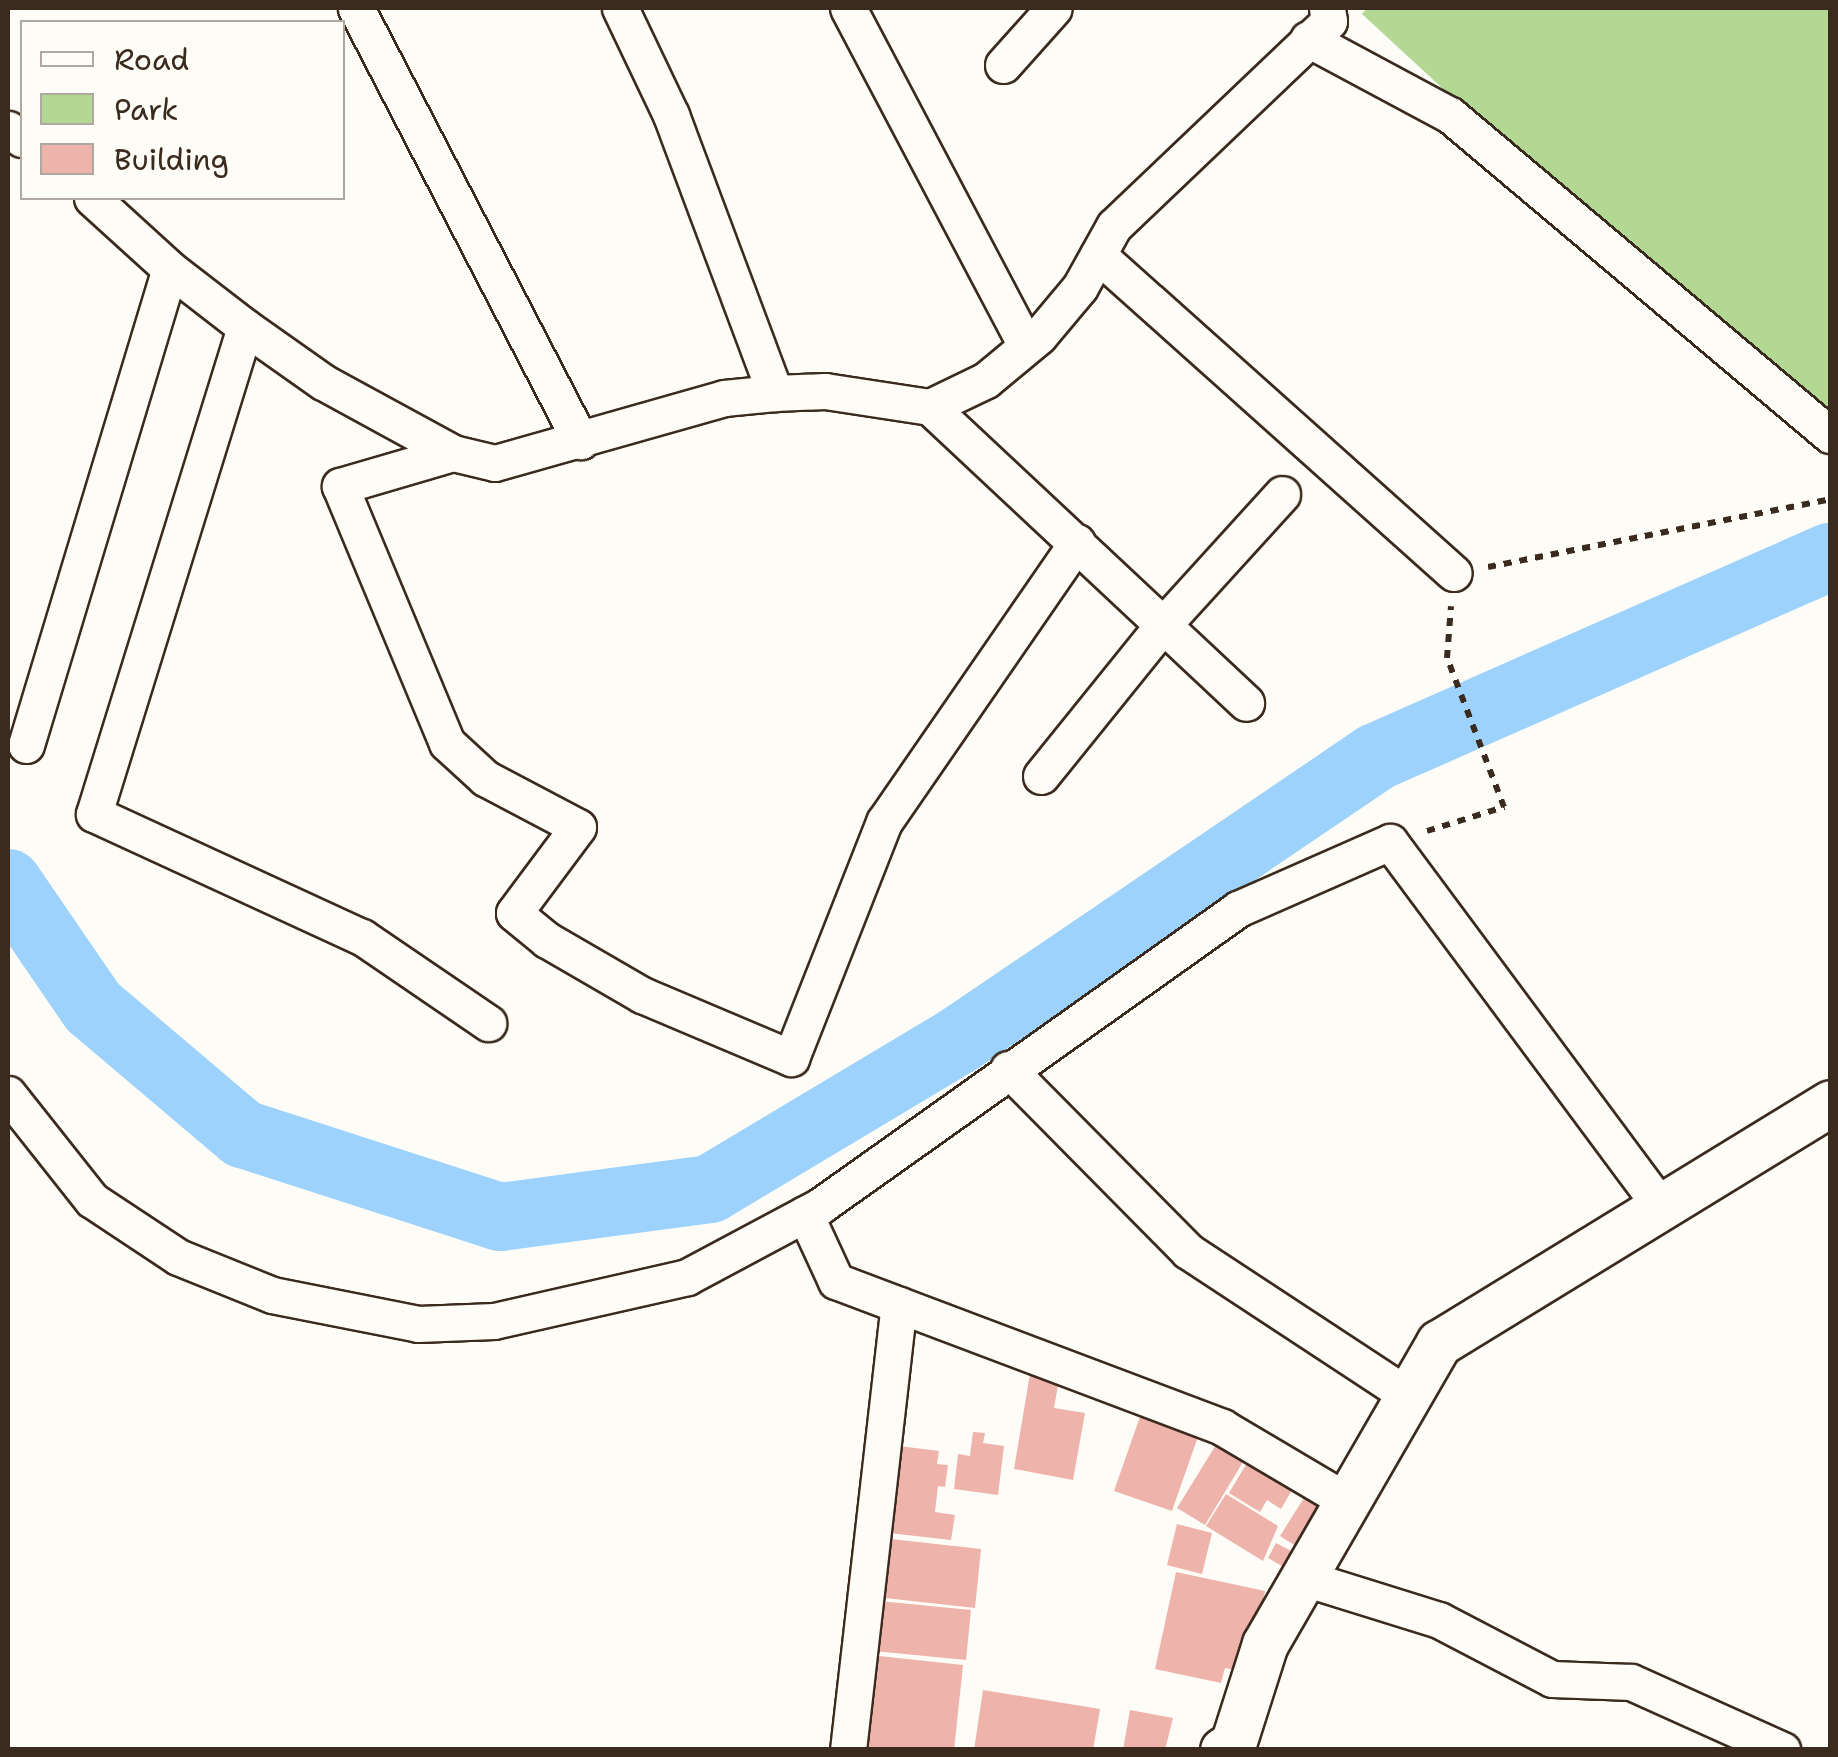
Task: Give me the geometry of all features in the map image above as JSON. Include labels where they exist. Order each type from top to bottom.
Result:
[{"type":"street","points":[[356,8],[580,440]]},
{"type":"street","points":[[620,8],[671,115],[775,393]]},
{"type":"street","points":[[848,8],[1026,346]]},
{"type":"street","points":[[1003,64],[1054,8]]},
{"type":"street","points":[[930,407],[986,380],[1026,346],[1080,286],[1114,226],[1329,21],[1326,8]]},
{"type":"street","points":[[1308,39],[1450,116],[1830,435]]},
{"type":"street","points":[[94,200],[170,269],[324,382],[454,452],[495,463],[724,398],[825,391],[930,407],[1246,703]]},
{"type":"street","points":[[1098,255],[1454,574]]},
{"type":"street","points":[[26,745],[170,269]]},
{"type":"street","points":[[246,327],[94,814],[362,938],[488,1023]]},
{"type":"street","points":[[454,452],[340,486],[447,743],[485,778],[578,828],[514,912],[547,940],[642,995],[791,1058],[884,822],[1076,542]]},
{"type":"street","points":[[1041,776],[1163,626],[1282,494]]},
{"type":"street","points":[[8,1094],[92,1200],[178,1257],[272,1295],[418,1324],[494,1321],[686,1277],[805,1214],[1238,909],[1390,842],[1662,1208]]},
{"type":"street","points":[[1008,1069],[1188,1250],[1408,1396]]},
{"type":"street","points":[[1224,1750],[1233,1744],[1265,1644],[1438,1343],[1830,1102]]},
{"type":"street","points":[[805,1214],[836,1281],[1222,1427],[1347,1501]]},
{"type":"street","points":[[848,1750],[899,1305]]},
{"type":"street","points":[[1304,1578],[1439,1620],[1552,1679],[1631,1682],[1782,1750]]},
{"type":"path","points":[[1390,842],[1504,807],[1447,658],[1454,574],[1830,500]]},
{"type":"green space","points":[[1367,8],[1830,8],[1830,446],[1362,14]]},
{"type":"building","points":[[1032,1362],[1061,1367],[1054,1408],[1085,1413],[1073,1480],[1014,1469]]},
{"type":"building","points":[[1143,1408],[1201,1428],[1172,1511],[1114,1491]]},
{"type":"building","points":[[973,1432],[985,1433],[983,1443],[1004,1446],[998,1495],[954,1489],[958,1454],[970,1456]]},
{"type":"building","points":[[1219,1440],[1246,1457],[1205,1525],[1177,1508]]},
{"type":"building","points":[[891,1445],[939,1451],[937,1464],[948,1465],[945,1487],[938,1486],[935,1512],[955,1515],[951,1540],[880,1532]]},
{"type":"building","points":[[1248,1461],[1293,1488],[1281,1509],[1267,1500],[1260,1512],[1229,1493]]},
{"type":"building","points":[[1307,1493],[1337,1512],[1310,1555],[1280,1536]]},
{"type":"building","points":[[1226,1494],[1278,1526],[1263,1561],[1206,1526]]},
{"type":"building","points":[[1177,1524],[1212,1533],[1202,1574],[1167,1565]]},
{"type":"building","points":[[882,1538],[981,1549],[975,1608],[876,1597]]},
{"type":"building","points":[[1276,1543],[1295,1553],[1287,1569],[1268,1558]]},
{"type":"building","points":[[1176,1572],[1265,1591],[1248,1673],[1225,1668],[1221,1683],[1155,1669]]},
{"type":"building","points":[[879,1601],[971,1610],[966,1660],[874,1651]]},
{"type":"building","points":[[860,1654],[963,1665],[954,1750],[850,1750]]},
{"type":"building","points":[[983,1690],[1100,1709],[1093,1750],[974,1750]]},
{"type":"building","points":[[1130,1710],[1173,1718],[1165,1750],[1123,1750]]},
{"type":"waterway","points":[[8,883],[93,1007],[243,1134],[500,1217],[710,1189],[959,1040],[1376,757],[1830,557]]}]
